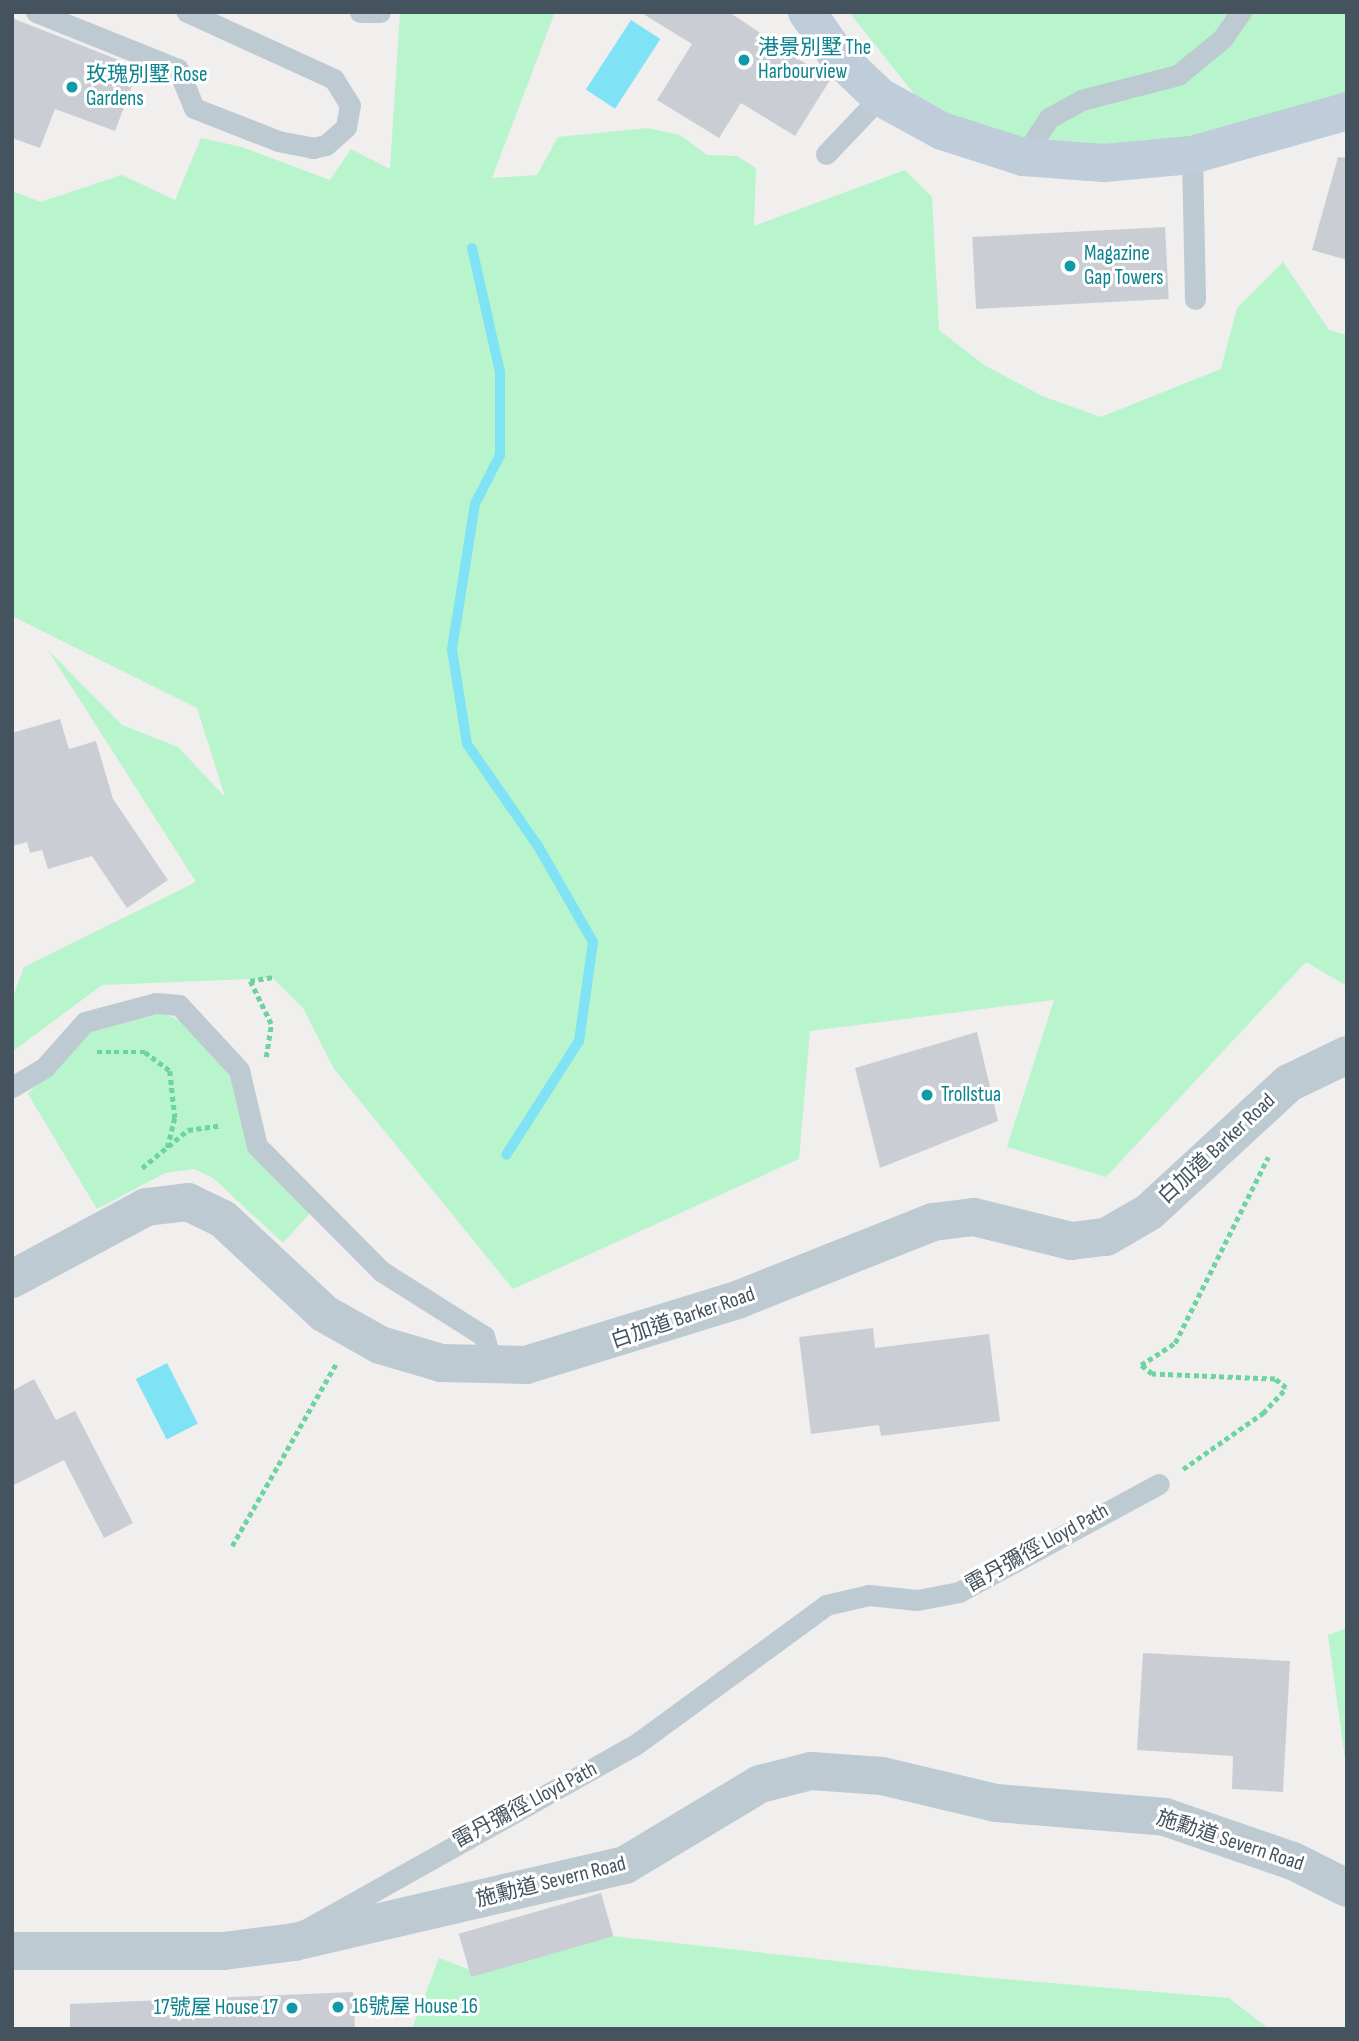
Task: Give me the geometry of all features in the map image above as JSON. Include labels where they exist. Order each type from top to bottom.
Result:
[{"type":"main road","points":[[807,12],[838,57],[880,97],[942,131],[1023,157],[1104,163],[1192,155],[1347,111]]},
{"type":"street","name":"白加道 Barker Road","points":[[12,1279],[146,1207],[188,1202],[223,1219],[325,1314],[353,1332],[410,1355],[493,1368],[526,1365],[634,1335],[942,1220],[974,1217],[1071,1241],[1106,1237],[1149,1212],[1289,1083],[1347,1055]]},
{"type":"street","name":"施勳道 Severn Road","points":[[12,1951],[224,1951],[294,1942],[639,1859],[760,1784],[829,1770],[996,1803],[1165,1817],[1293,1861],[1347,1888]]},
{"type":"lane","points":[[36,12],[178,69],[194,108],[278,141],[313,148],[326,145],[346,127],[350,105],[334,79],[187,12]]},
{"type":"lane","points":[[360,12],[380,12]]},
{"type":"lane","points":[[1023,157],[1049,118],[1081,100],[1178,75],[1222,39],[1241,12]]},
{"type":"lane","points":[[826,154],[880,97]]},
{"type":"lane","points":[[1192,155],[1195,299]]},
{"type":"lane","points":[[12,1087],[40,1072],[85,1022],[172,1003],[191,1014],[230,1058],[246,1091],[257,1146],[381,1271],[484,1336],[493,1368]]},
{"type":"lane","name":"雷丹彌徑 Lloyd Path","points":[[294,1942],[318,1920],[635,1745],[826,1605],[869,1595],[924,1599],[959,1592],[1158,1484]]},
{"type":"path","points":[[472,12],[511,12]]},
{"type":"path","points":[[134,1173],[166,1153],[188,1129],[217,1129],[257,1078],[273,1035],[250,981],[273,977]]},
{"type":"path","points":[[91,1055],[145,1052],[170,1071],[175,1118],[166,1153]]},
{"type":"path","points":[[1158,1484],[1285,1392],[1285,1383],[1275,1379],[1152,1374],[1141,1365],[1175,1343],[1274,1147]]},
{"type":"path","points":[[232,1546],[353,1332]]},
{"type":"green space","points":[[400,12],[555,12],[492,178],[537,175],[558,137],[647,128],[680,135],[707,155],[737,156],[756,168],[754,226],[905,170],[932,197],[939,330],[984,365],[1042,396],[1101,417],[1221,369],[1237,308],[1283,262],[1329,330],[1347,335],[1347,986],[1306,962],[1106,1177],[1007,1147],[1054,1000],[810,1031],[799,1159],[513,1289],[334,1069],[303,1008],[273,978],[102,985],[12,1052],[12,1000],[24,967],[196,882],[48,650],[122,725],[178,747],[225,797],[197,708],[12,616],[12,191],[41,202],[122,175],[175,200],[201,138],[242,147],[330,180],[351,149],[390,169]]},
{"type":"green space","points":[[849,12],[1347,12],[1347,105],[1046,165],[914,94]]},
{"type":"green space","points":[[164,1013],[193,1028],[232,1079],[251,1156],[285,1180],[311,1212],[283,1243],[213,1178],[194,1169],[165,1173],[97,1209],[28,1094],[86,1032]]},
{"type":"green space","points":[[1347,1628],[1347,1773],[1328,1635]]},
{"type":"green space","points":[[613,1936],[980,1977],[1229,1998],[1269,2029],[412,2029],[439,1958],[470,1970]]},
{"type":"water","points":[[631,20],[660,39],[615,109],[586,90]]},
{"type":"water","points":[[167,1363],[198,1424],[167,1439],[136,1379]]},
{"type":"building","name":"港景別墅 The Harbourview","points":[[640,12],[729,12],[830,80],[795,136],[741,103],[719,138],[657,100],[692,44]]},
{"type":"building","name":"玫瑰別墅 Rose Gardens","points":[[12,18],[139,68],[115,131],[55,109],[40,148],[12,138]]},
{"type":"building","points":[[1338,157],[1347,158],[1347,260],[1312,250]]},
{"type":"building","name":"Magazine Gap Towers","points":[[1165,227],[1169,299],[976,309],[972,237]]},
{"type":"building","points":[[60,719],[69,749],[96,741],[113,799],[168,880],[127,908],[92,856],[48,869],[42,850],[30,853],[27,842],[12,846],[12,733]]},
{"type":"building","name":"Trollstua","points":[[977,1032],[998,1121],[880,1168],[855,1068]]},
{"type":"building","points":[[873,1328],[875,1348],[989,1334],[1000,1421],[881,1436],[879,1425],[811,1434],[799,1337]]},
{"type":"building","points":[[34,1379],[56,1420],[75,1411],[133,1523],[104,1538],[64,1460],[12,1486],[12,1391]]},
{"type":"building","points":[[1143,1653],[1290,1661],[1283,1792],[1232,1789],[1233,1756],[1137,1750]]},
{"type":"building","points":[[601,1893],[613,1936],[471,1977],[459,1934]]},
{"type":"building","points":[[353,1992],[355,2029],[70,2029],[70,2004]]},
{"type":"waterway","points":[[472,248],[500,372],[500,455],[475,504],[452,650],[467,744],[538,846],[593,942],[579,1041],[506,1155]]},
{"type":"place","name":"港景別墅 The Harbourview","points":[[744,60]]},
{"type":"place","name":"玫瑰別墅 Rose Gardens","points":[[72,87]]},
{"type":"place","name":"Magazine Gap Towers","points":[[1070,266]]},
{"type":"place","name":"Trollstua","points":[[927,1095]]},
{"type":"place","name":"16號屋 House 16","points":[[338,2007]]},
{"type":"place","name":"17號屋 House 17","points":[[292,2008]]}]
